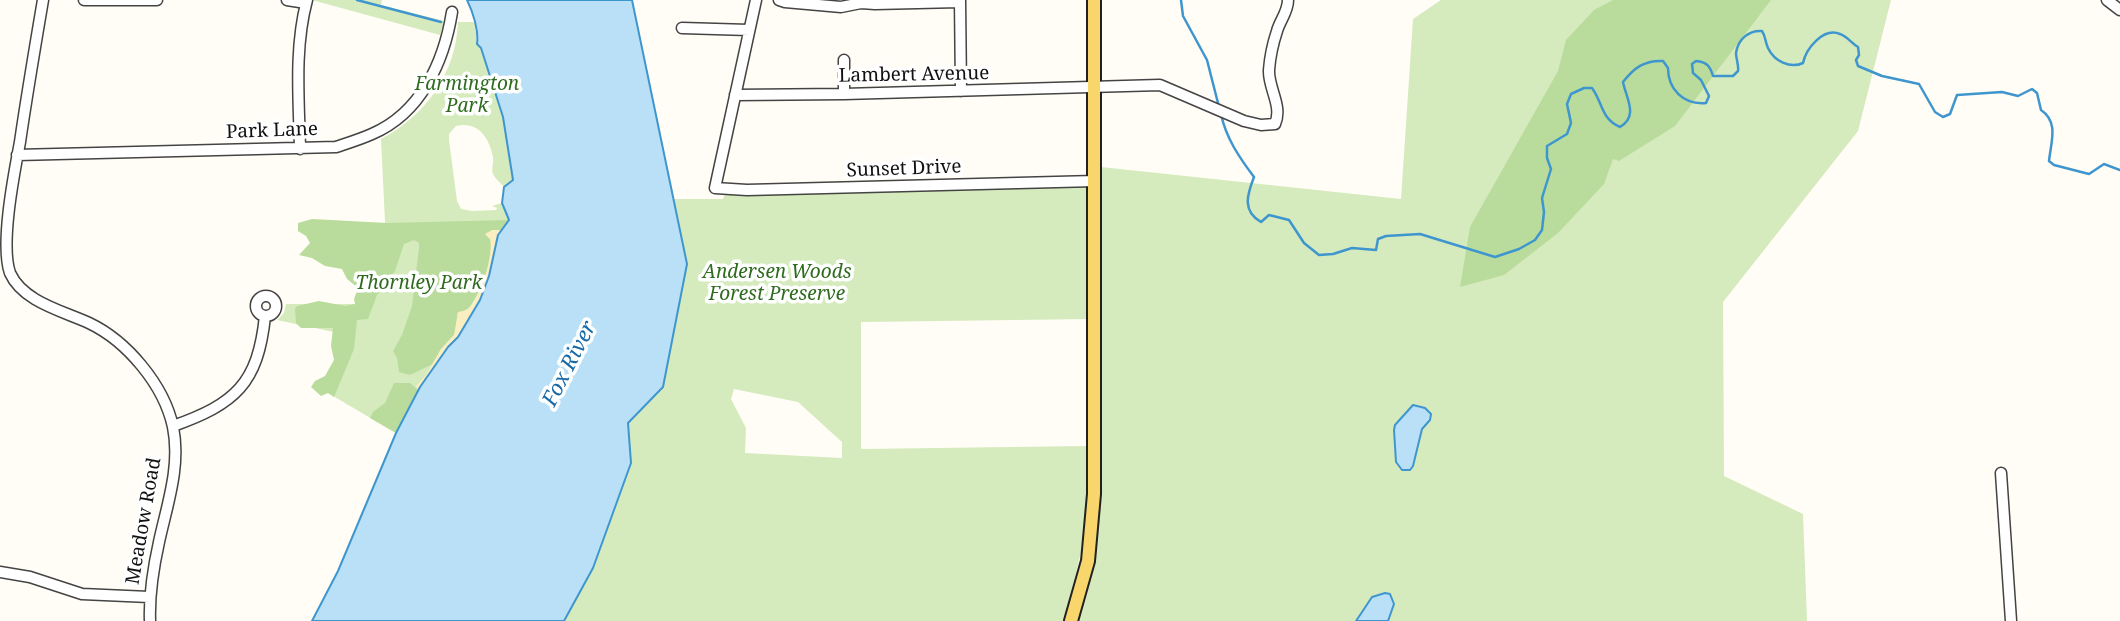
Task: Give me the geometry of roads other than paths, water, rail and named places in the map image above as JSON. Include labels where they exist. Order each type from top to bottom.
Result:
[{"type":"main road","points":[[1071,621],[1088,561],[1094,494],[1094,0]]},
{"type":"street","points":[[43,0],[8,208],[6,236],[9,272],[22,290],[91,324],[127,347],[156,390],[173,426],[204,415],[235,396],[255,366],[265,316]]},
{"type":"street","points":[[85,0],[157,0]]},
{"type":"street","points":[[287,0],[306,2],[300,36],[300,149]]},
{"type":"street","points":[[736,95],[756,0]]},
{"type":"street","points":[[779,0],[841,7],[861,3],[875,5],[960,1],[961,91]]},
{"type":"street","name":"Lambert Avenue","points":[[736,95],[1160,85],[1244,121],[1261,125],[1275,124],[1278,115],[1269,80],[1269,63],[1277,30],[1288,9],[1288,0]]},
{"type":"street","points":[[2107,0],[2120,10]]},
{"type":"street","name":"Park Lane","points":[[18,155],[336,147],[374,134],[405,113],[430,82],[439,64],[447,42],[452,12]]},
{"type":"street","points":[[681,28],[749,30]]},
{"type":"street","points":[[844,60],[844,94]]},
{"type":"street","name":"Sunset Drive","points":[[736,95],[715,188],[747,190],[1095,181]]},
{"type":"street","name":"Meadow Road","points":[[150,621],[149,597],[174,475],[173,426]]},
{"type":"street","points":[[2001,474],[2011,621]]},
{"type":"street","points":[[0,572],[30,577],[82,594],[149,597]]},
{"type":"water","name":"Fox River","points":[[467,0],[632,0],[687,264],[663,387],[628,423],[631,463],[593,568],[564,621],[312,621],[338,571],[396,433],[420,387],[458,337],[480,300],[489,276],[498,235],[509,220],[502,203],[504,187],[513,180],[503,117],[481,48],[477,44],[475,22]]},
{"type":"water","points":[[1413,405],[1425,408],[1431,414],[1430,420],[1422,429],[1413,466],[1410,470],[1402,470],[1396,462],[1394,430],[1395,425]]},
{"type":"water","points":[[1390,594],[1394,604],[1388,621],[1356,621],[1372,597]]},
{"type":"waterway","points":[[357,0],[441,22]]},
{"type":"waterway","points":[[1181,0],[1183,16],[1207,60],[1219,107]]},
{"type":"waterway","points":[[1221,114],[1234,147],[1254,177],[1248,196],[1251,213],[1261,222],[1269,215],[1289,220],[1304,243],[1319,255],[1352,248],[1376,250],[1378,239],[1386,236],[1420,234],[1495,257],[1519,249],[1535,240],[1542,230],[1542,198],[1551,169],[1547,146],[1567,134],[1571,123],[1567,104],[1571,94],[1584,88],[1592,88],[1609,120],[1620,127],[1626,123],[1630,112],[1623,82],[1640,66],[1663,61],[1678,94],[1690,101],[1706,103],[1709,96],[1701,80],[1693,73],[1692,64],[1696,61],[1705,64],[1713,76],[1733,76],[1738,71],[1736,53],[1739,44],[1749,34],[1757,31],[1762,31],[1774,57],[1793,65],[1803,63],[1812,46],[1822,36],[1834,33],[1842,35],[1858,47],[1858,66],[1882,76],[1919,84],[1935,112],[1943,117],[1950,114],[1957,95],[2002,92],[2018,96],[2032,89],[2037,93],[2041,110],[2047,115],[2052,126],[2049,161],[2054,165],[2089,174],[2104,164],[2120,170]]},
{"type":"park label","name":"Farmington Park","points":[[467,96]]},
{"type":"park label","name":"Thornley Park","points":[[419,284]]},
{"type":"park label","name":"Andersen Woods Forest Preserve","points":[[777,284]]}]
